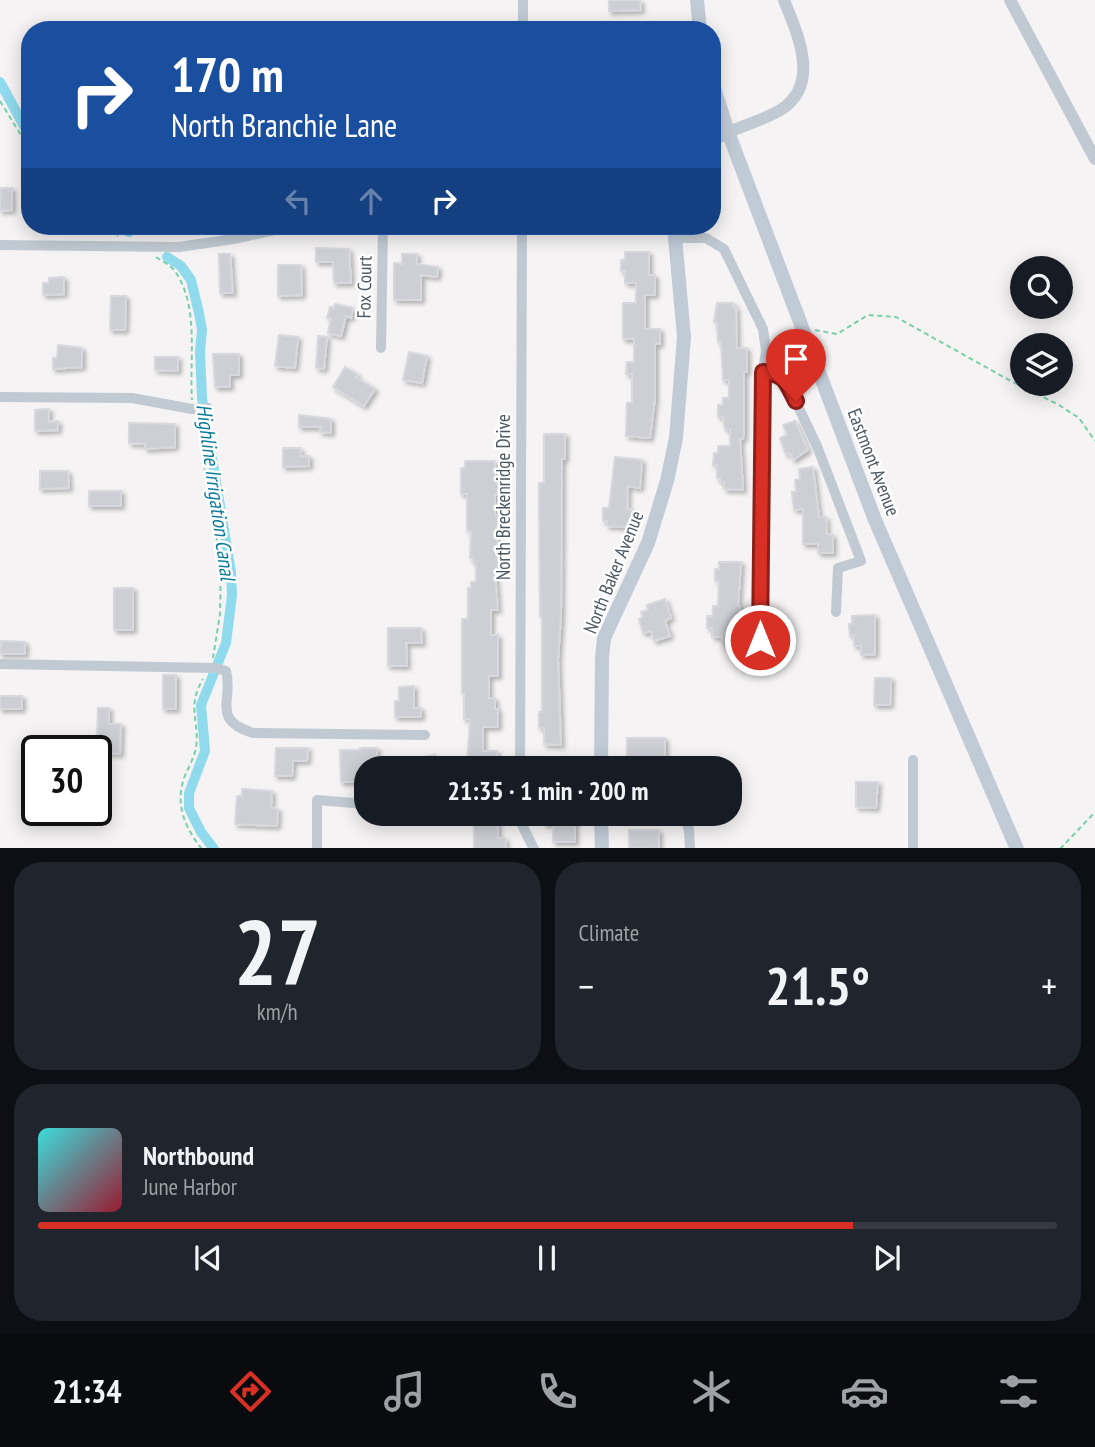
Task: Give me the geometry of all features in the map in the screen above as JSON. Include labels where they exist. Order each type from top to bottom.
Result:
[{"type":"main road","points":[[696,0],[699,21]]},
{"type":"main road","name":"Eastmont Avenue","points":[[721,110],[875,520],[1017,848]]},
{"type":"main road","points":[[721,135],[728,132]]},
{"type":"main road","name":"North Baker Avenue","points":[[601,756],[604,638],[648,543],[667,481],[676,438],[684,337],[675,235]]},
{"type":"main road","points":[[601,826],[602,848]]},
{"type":"street","points":[[523,0],[523,21]]},
{"type":"street","points":[[728,132],[784,108],[797,94],[803,77],[804,54],[784,0]]},
{"type":"street","points":[[1010,0],[1095,159]]},
{"type":"street","points":[[0,245],[178,247],[250,235]]},
{"type":"street","name":"Fox Court","points":[[381,348],[383,235]]},
{"type":"street","name":"North Breckenridge Drive","points":[[520,756],[522,235]]},
{"type":"street","points":[[688,235],[706,239],[724,249],[763,329],[766,351],[763,372],[760,640]]},
{"type":"street","points":[[763,372],[780,375],[785,379],[823,460],[861,561],[838,568],[836,612]]},
{"type":"street","points":[[0,397],[132,398],[192,409],[208,408]]},
{"type":"street","points":[[0,664],[209,667],[226,671],[229,681],[225,700],[228,717],[237,728],[253,733],[425,734]]},
{"type":"street","points":[[913,760],[913,848]]},
{"type":"street","points":[[317,848],[317,800],[354,803]]},
{"type":"street","points":[[522,826],[534,848]]},
{"type":"street","points":[[688,826],[690,848]]},
{"type":"path","points":[[0,101],[21,135]]},
{"type":"path","points":[[116,235],[173,268],[186,290],[191,331],[192,409],[197,418],[220,560],[220,614],[214,655],[194,697],[196,749],[183,781],[179,805],[188,828],[201,848]]},
{"type":"path","points":[[804,332],[817,329],[837,334],[868,315],[896,317],[1059,405],[1079,418],[1095,441]]},
{"type":"path","points":[[1061,848],[1095,812]]},
{"type":"building","points":[[609,0],[640,0],[641,10],[609,11]]},
{"type":"building","points":[[0,188],[12,188],[12,210],[0,211]]},
{"type":"building","points":[[316,248],[349,249],[351,283],[334,283],[333,262],[316,262]]},
{"type":"building","points":[[625,252],[649,252],[649,275],[655,275],[655,295],[645,295],[645,329],[660,329],[660,344],[655,344],[655,398],[650,438],[626,436],[627,403],[632,403],[632,374],[626,374],[627,362],[634,362],[634,339],[623,339],[623,303],[636,303],[636,283],[625,283],[621,260],[625,260]]},
{"type":"building","points":[[219,254],[230,254],[233,293],[220,293]]},
{"type":"building","points":[[402,254],[417,254],[417,264],[438,267],[437,277],[421,275],[421,300],[394,300],[394,263],[402,264]]},
{"type":"building","points":[[278,265],[301,265],[302,295],[278,296]]},
{"type":"building","points":[[64,277],[64,294],[43,295],[43,283],[49,283],[49,278]]},
{"type":"building","points":[[111,296],[126,296],[125,330],[110,330]]},
{"type":"building","points":[[717,303],[733,303],[733,307],[736,307],[737,348],[747,348],[747,372],[744,372],[744,433],[743,439],[740,439],[743,490],[724,489],[724,482],[717,478],[717,465],[713,465],[718,446],[730,446],[730,429],[725,429],[723,417],[718,417],[718,405],[723,405],[723,398],[729,398],[729,380],[723,380],[721,342],[718,342],[717,322],[714,322]]},
{"type":"building","points":[[335,304],[353,308],[351,318],[346,316],[341,336],[328,333],[331,318],[327,318],[330,307],[334,308]]},
{"type":"building","points":[[279,335],[298,337],[295,368],[275,366]]},
{"type":"building","points":[[318,336],[327,337],[324,369],[316,368]]},
{"type":"building","points":[[58,345],[82,348],[82,367],[53,369],[53,358],[57,358]]},
{"type":"building","points":[[409,352],[427,356],[422,383],[403,380]]},
{"type":"building","points":[[213,354],[239,354],[239,375],[230,375],[230,387],[215,387]]},
{"type":"building","points":[[155,357],[178,357],[178,371],[155,370]]},
{"type":"building","points":[[345,367],[375,389],[364,406],[333,387]]},
{"type":"building","points":[[49,409],[49,422],[58,421],[58,430],[35,431],[35,410]]},
{"type":"building","points":[[299,415],[331,419],[331,433],[320,432],[321,427],[299,427]]},
{"type":"building","points":[[795,421],[808,450],[793,460],[790,453],[786,454],[780,438],[787,435],[783,425]]},
{"type":"building","points":[[129,423],[175,424],[175,447],[145,449],[145,444],[129,443]]},
{"type":"building","points":[[544,434],[565,434],[565,459],[562,459],[561,616],[558,659],[561,745],[544,744],[544,728],[539,728],[539,712],[542,712],[542,616],[539,483],[544,483]]},
{"type":"building","points":[[283,448],[300,448],[301,456],[309,456],[309,466],[283,467]]},
{"type":"building","points":[[615,457],[642,460],[640,488],[628,486],[627,509],[632,509],[632,527],[607,526],[607,521],[603,521],[603,508],[609,508]]},
{"type":"building","points":[[465,461],[495,461],[495,476],[499,476],[495,515],[498,515],[497,546],[501,548],[503,572],[495,572],[498,610],[491,610],[491,635],[498,635],[498,676],[489,676],[489,698],[495,698],[498,727],[483,727],[483,751],[497,751],[497,756],[468,756],[470,719],[464,719],[462,619],[468,619],[468,588],[471,588],[471,582],[476,582],[476,565],[474,558],[470,558],[471,532],[467,531],[467,494],[461,494],[461,468],[465,468]]},
{"type":"building","points":[[813,467],[819,517],[826,517],[827,534],[833,535],[833,553],[818,553],[818,544],[803,544],[803,509],[794,510],[792,492],[796,492],[795,480],[800,479],[799,469]]},
{"type":"building","points":[[40,471],[68,471],[69,488],[40,489]]},
{"type":"building","points":[[89,491],[121,491],[121,506],[89,506]]},
{"type":"building","points":[[719,562],[741,562],[738,606],[739,625],[744,625],[744,644],[722,644],[722,637],[712,637],[712,628],[707,628],[707,616],[713,616],[713,606],[718,606],[719,581],[715,581],[715,569],[719,569]]},
{"type":"building","points":[[114,588],[133,588],[133,630],[114,630]]},
{"type":"building","points":[[665,599],[671,618],[665,621],[670,636],[654,641],[651,631],[643,633],[639,619],[643,617],[641,612],[648,610],[647,605]]},
{"type":"building","points":[[875,615],[875,654],[861,655],[861,646],[854,646],[854,635],[850,636],[849,624],[852,624],[852,616]]},
{"type":"building","points":[[388,628],[421,628],[422,643],[406,643],[407,666],[388,666]]},
{"type":"building","points":[[1,641],[25,642],[25,654],[0,654]]},
{"type":"building","points":[[163,675],[176,675],[176,709],[163,709]]},
{"type":"building","points":[[875,678],[891,678],[890,705],[874,705]]},
{"type":"building","points":[[414,686],[414,708],[421,708],[421,717],[395,717],[395,701],[399,701],[399,687]]},
{"type":"building","points":[[0,696],[22,696],[22,709],[0,709]]},
{"type":"building","points":[[98,708],[109,708],[109,724],[121,724],[120,754],[112,753],[112,735],[97,735]]},
{"type":"building","points":[[627,738],[665,738],[665,756],[627,756]]},
{"type":"building","points":[[276,748],[308,748],[307,761],[293,761],[292,776],[275,776]]},
{"type":"building","points":[[377,748],[377,756],[354,756],[354,782],[341,782],[340,750]]},
{"type":"building","points":[[856,782],[878,782],[876,808],[856,807]]},
{"type":"building","points":[[242,789],[272,791],[271,808],[278,809],[277,826],[235,824],[237,796],[242,796]]},
{"type":"building","points":[[474,826],[498,826],[498,838],[505,838],[506,848],[474,848]]},
{"type":"building","points":[[553,826],[575,826],[575,842],[553,842]]},
{"type":"building","points":[[629,830],[659,830],[659,848],[629,848]]},
{"type":"waterway","name":"Highline Irrigation Canal","points":[[0,82],[21,120]]},
{"type":"waterway","name":"Highline Irrigation Canal","points":[[167,257],[181,266],[191,280],[199,313],[202,330],[202,398],[231,572],[232,595],[226,643],[201,705],[205,751],[189,793],[189,808],[201,832],[213,848]]},
{"type":"route","points":[[760,640],[763,372],[774,373],[785,379],[796,401]]}]
